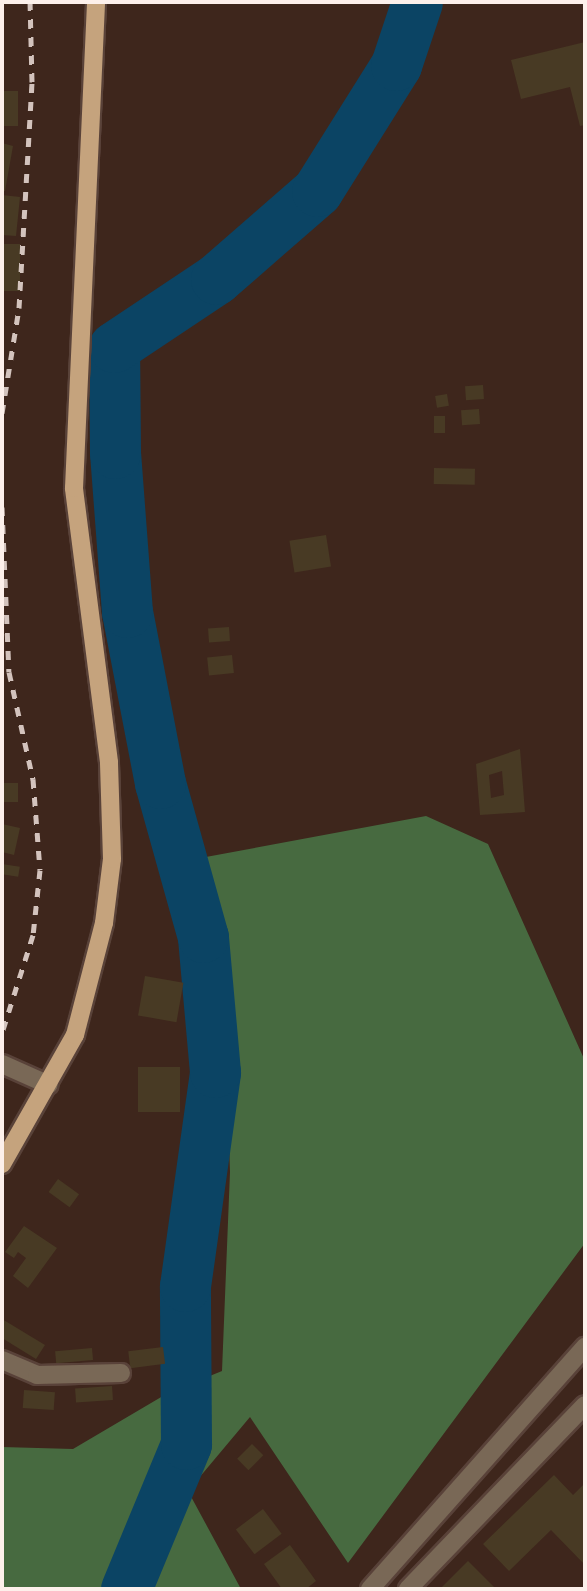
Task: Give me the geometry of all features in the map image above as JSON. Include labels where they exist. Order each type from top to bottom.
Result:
[{"type":"main road","points":[[2,1164],[75,1035],[104,923],[111,859],[110,762],[74,488],[96,2]]},
{"type":"street","points":[[2,1064],[49,1085]]},
{"type":"street","points":[[370,1589],[585,1347]]},
{"type":"street","points":[[2,1360],[37,1375],[121,1373]]},
{"type":"street","points":[[408,1589],[585,1405]]},
{"type":"green space","points":[[426,816],[488,844],[585,1061],[585,1243],[348,1563],[250,1417],[188,1491],[241,1589],[2,1589],[2,1447],[73,1449],[168,1393],[222,1371],[230,1172],[223,948],[195,859]]},
{"type":"building","points":[[585,42],[585,125],[580,126],[570,87],[521,99],[511,60]]},
{"type":"building","points":[[2,91],[18,91],[18,126],[2,126]]},
{"type":"building","points":[[2,143],[13,146],[5,191],[2,191]]},
{"type":"building","points":[[2,195],[20,197],[16,236],[2,235]]},
{"type":"building","points":[[2,244],[20,244],[20,291],[2,291]]},
{"type":"building","points":[[483,385],[484,399],[466,400],[465,386]]},
{"type":"building","points":[[447,394],[449,406],[437,408],[435,396]]},
{"type":"building","points":[[479,409],[480,424],[462,425],[461,410]]},
{"type":"building","points":[[434,416],[445,416],[445,433],[434,433]]},
{"type":"building","points":[[434,468],[475,469],[475,485],[434,484]]},
{"type":"building","points":[[326,535],[331,567],[294,572],[289,541]]},
{"type":"building","points":[[229,627],[230,641],[209,642],[208,628]]},
{"type":"building","points":[[232,655],[234,673],[209,676],[207,658]]},
{"type":"building","points":[[520,749],[525,812],[480,815],[476,764]],"holes":[[[502,771],[504,795],[491,798],[489,775]]]},
{"type":"building","points":[[2,783],[18,783],[18,802],[2,802]]},
{"type":"building","points":[[2,824],[20,828],[14,855],[2,852]]},
{"type":"building","points":[[2,864],[20,867],[18,877],[2,874]]},
{"type":"building","points":[[145,976],[183,983],[176,1022],[138,1015]]},
{"type":"building","points":[[138,1067],[180,1067],[180,1112],[138,1112]]},
{"type":"building","points":[[58,1179],[79,1194],[70,1207],[49,1192]]},
{"type":"building","points":[[24,1226],[57,1248],[28,1288],[13,1276],[26,1258],[18,1252],[14,1258],[5,1252]]},
{"type":"building","points":[[2,1319],[45,1345],[36,1359],[2,1338]]},
{"type":"building","points":[[163,1347],[165,1364],[130,1368],[128,1351]]},
{"type":"building","points":[[92,1348],[93,1360],[56,1363],[55,1351]]},
{"type":"building","points":[[112,1386],[113,1400],[76,1403],[75,1389]]},
{"type":"building","points":[[24,1390],[55,1392],[54,1410],[23,1408]]},
{"type":"building","points":[[252,1444],[263,1455],[248,1470],[237,1459]]},
{"type":"building","points":[[554,1475],[573,1495],[585,1483],[585,1565],[551,1530],[509,1571],[483,1544]]},
{"type":"building","points":[[263,1509],[282,1534],[255,1554],[236,1529]]},
{"type":"building","points":[[290,1545],[316,1581],[306,1589],[282,1589],[264,1564]]},
{"type":"building","points":[[468,1561],[496,1589],[440,1589]]},
{"type":"waterway","points":[[126,1589],[186,1444],[185,1286],[215,1072],[203,937],[160,783],[127,612],[115,453],[114,347],[216,279],[317,191],[396,65],[417,2]]},
{"type":"railway","points":[[2,413],[19,308],[32,82],[30,2]]},
{"type":"railway","points":[[2,507],[9,672],[33,779],[40,870],[33,935],[2,1033]]}]
